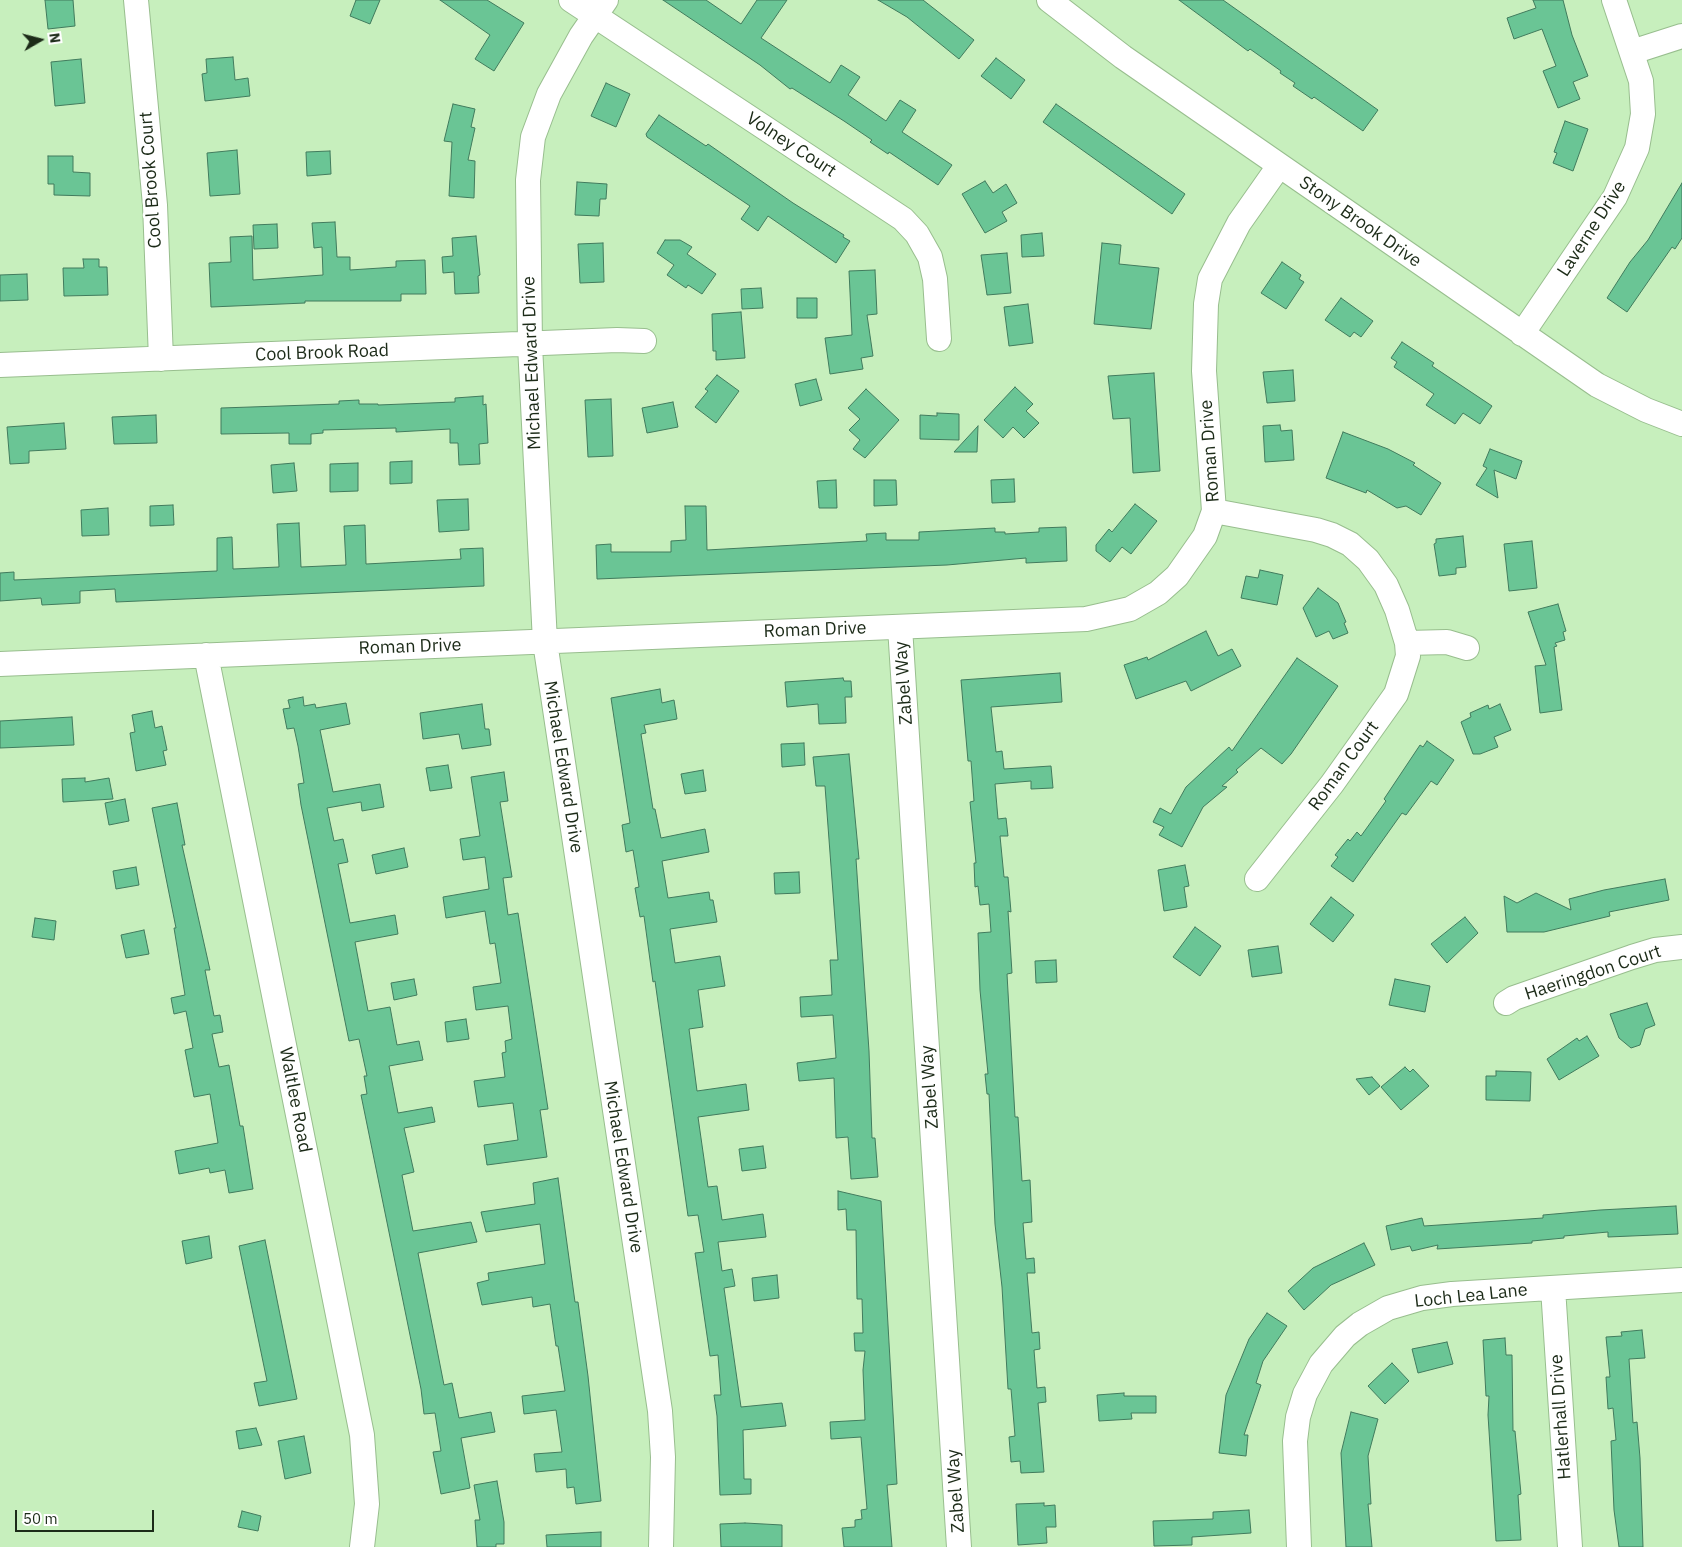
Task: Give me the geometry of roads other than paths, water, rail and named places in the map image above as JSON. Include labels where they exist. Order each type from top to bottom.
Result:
[{"type":"street","name":"Cool Brook Court","points":[[136,0],[155,205],[161,360]]},
{"type":"street","name":"Volney Court","points":[[571,0],[601,8],[903,219],[917,234],[930,257],[935,279],[939,339]]},
{"type":"street","name":"Stony Brook Drive","points":[[1049,0],[1123,56],[1279,166],[1597,385],[1646,410],[1682,424]]},
{"type":"street","name":"Laverne Drive","points":[[1522,334],[1615,197],[1629,171],[1637,148],[1643,108],[1641,81],[1614,0]]},
{"type":"street","name":"Michael Edward Drive","points":[[601,8],[582,36],[549,94],[533,137],[528,180],[530,345],[545,642],[660,1411],[663,1457],[661,1547]]},
{"type":"street","points":[[1632,52],[1682,36]]},
{"type":"street","name":"Roman Drive","points":[[0,664],[1086,619],[1130,609],[1158,593],[1177,576],[1205,536],[1214,511],[1204,371],[1206,304],[1210,279],[1239,223],[1279,166]]},
{"type":"street","name":"Cool Brook Road","points":[[0,365],[161,360],[617,340],[644,341]]},
{"type":"street","name":"Roman Court","points":[[1214,511],[1316,530],[1350,544],[1368,560],[1386,585],[1397,610],[1407,643],[1408,656],[1396,694],[1332,784],[1257,879]]},
{"type":"street","name":"Zabel Way","points":[[900,627],[959,1547]]},
{"type":"street","points":[[1407,643],[1447,642],[1467,648]]},
{"type":"street","name":"Waltlee Road","points":[[206,656],[362,1435],[367,1504],[362,1547]]},
{"type":"street","name":"Haeringdon Court","points":[[1506,1003],[1514,998],[1632,957],[1655,950],[1682,947]]},
{"type":"street","name":"Loch Lea Lane","points":[[1299,1547],[1295,1441],[1298,1416],[1313,1377],[1332,1349],[1345,1336],[1376,1314],[1422,1298],[1682,1280]]},
{"type":"street","name":"Hatlerhall Drive","points":[[1553,1288],[1570,1547]]}]
